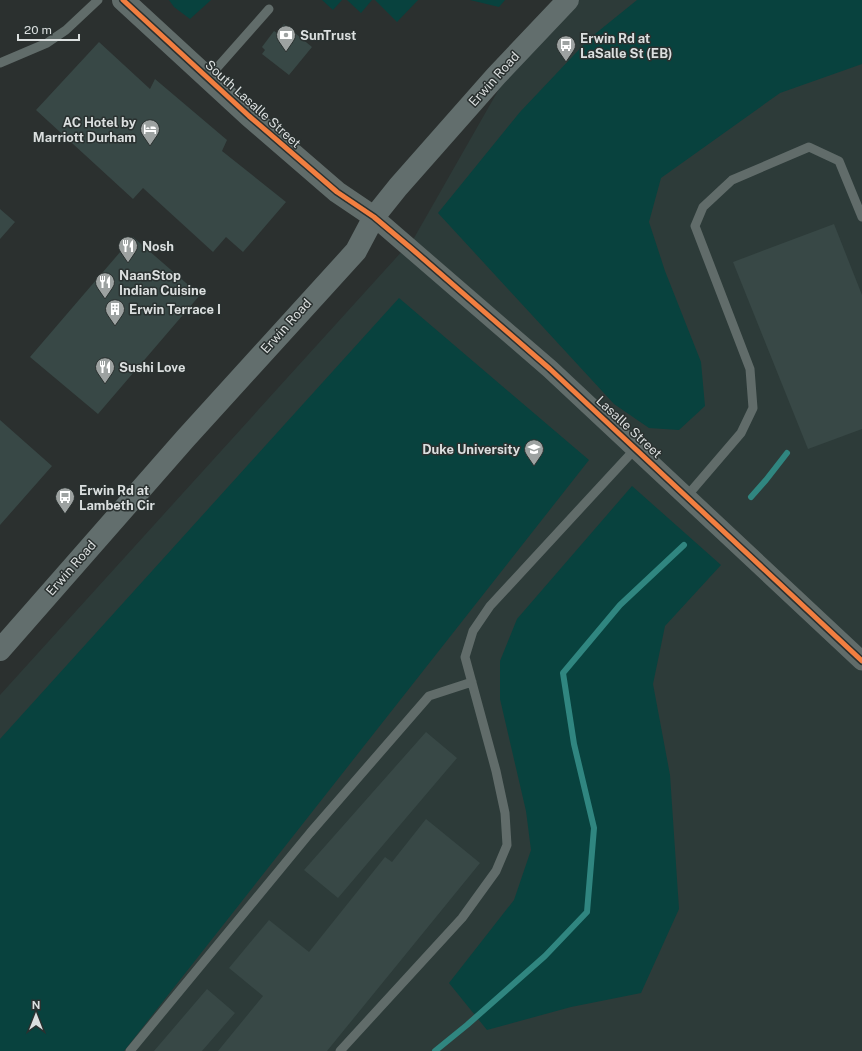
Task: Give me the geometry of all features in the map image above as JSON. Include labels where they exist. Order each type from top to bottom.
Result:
[{"type":"main road","name":"Erwin Road","points":[[0,650],[195,427],[356,251],[374,217],[398,187],[491,81],[568,0]]},
{"type":"street","name":"South Lasalle Street","points":[[123,0],[249,116],[337,192],[374,217]]},
{"type":"street","name":"Lasalle Street","points":[[374,217],[544,364],[636,448],[830,632],[862,660]]},
{"type":"lane","points":[[0,63],[47,43],[66,30],[98,0]]},
{"type":"lane","points":[[208,78],[269,9]]},
{"type":"lane","points":[[687,496],[741,433],[753,408],[750,369],[695,226],[703,207],[732,180],[809,147],[839,161],[862,217]]},
{"type":"lane","points":[[340,1051],[462,918],[496,871],[507,845],[503,806],[496,771],[466,657],[473,631],[490,606],[636,448]]},
{"type":"lane","points":[[130,1051],[310,833],[429,696],[472,682]]},
{"type":"shaded area","points":[[169,0],[211,0],[190,19],[174,7]]},
{"type":"shaded area","points":[[322,0],[342,0],[333,10]]},
{"type":"shaded area","points":[[347,0],[372,0],[361,13]]},
{"type":"shaded area","points":[[375,0],[418,0],[397,22]]},
{"type":"shaded area","points":[[470,0],[505,0],[499,7]]},
{"type":"shaded area","name":"Duke University","points":[[574,0],[862,0],[862,1051],[0,1051],[0,695],[414,238],[503,82]]},
{"type":"shaded area","points":[[637,0],[862,0],[862,64],[780,93],[661,178],[649,222],[665,271],[701,362],[705,406],[679,430],[649,428],[614,404],[438,213],[520,112],[590,38]]},
{"type":"shaded area","points":[[399,298],[589,460],[124,1051],[0,1051],[0,739]]},
{"type":"shaded area","points":[[632,486],[721,565],[665,626],[653,684],[670,775],[679,909],[641,993],[571,1007],[487,1030],[449,983],[514,900],[531,850],[526,811],[500,699],[500,661],[517,619]]},
{"type":"building","name":"SunTrust","points":[[284,24],[312,47],[289,75],[262,54],[265,50],[262,47],[274,31],[277,33]]},
{"type":"building","name":"AC Hotel by Marriott Durham","points":[[99,42],[150,89],[155,79],[227,140],[222,151],[286,202],[243,252],[226,237],[213,252],[143,188],[133,199],[36,110]]},
{"type":"building","points":[[0,209],[15,222],[0,239]]},
{"type":"building","points":[[834,224],[862,295],[862,429],[808,449],[733,262]]},
{"type":"building","name":"Erwin Terrace I","points":[[133,237],[200,295],[98,414],[30,357]]},
{"type":"building","points":[[0,420],[52,466],[0,525]]},
{"type":"building","points":[[426,732],[457,758],[338,898],[304,870]]},
{"type":"building","points":[[426,819],[480,863],[327,1051],[218,1051],[263,996],[229,968],[269,920],[309,952],[385,857],[392,862]]},
{"type":"building","points":[[207,989],[235,1013],[202,1051],[154,1051]]},
{"type":"waterway","points":[[751,497],[787,453]]},
{"type":"waterway","points":[[435,1051],[467,1025],[545,956],[587,912],[594,828],[574,744],[563,673],[620,605],[684,545]]},
{"type":"cycle path","points":[[123,0],[249,116],[337,192],[374,217],[550,369],[862,661]]},
{"type":"place","name":"SunTrust","points":[[286,52]]},
{"type":"place","name":"Erwin Rd at LaSalle St (EB)","points":[[566,62]]},
{"type":"place","name":"AC Hotel by Marriott Durham","points":[[150,146]]},
{"type":"place","name":"Nosh","points":[[128,263]]},
{"type":"place","name":"NaanStop Indian Cuisine","points":[[105,299]]},
{"type":"place","name":"Erwin Terrace I","points":[[115,326]]},
{"type":"place","name":"Sushi Love","points":[[105,384]]},
{"type":"place","name":"Duke University","points":[[534,466]]},
{"type":"place","name":"Erwin Rd at Lambeth Cir","points":[[65,514]]}]
